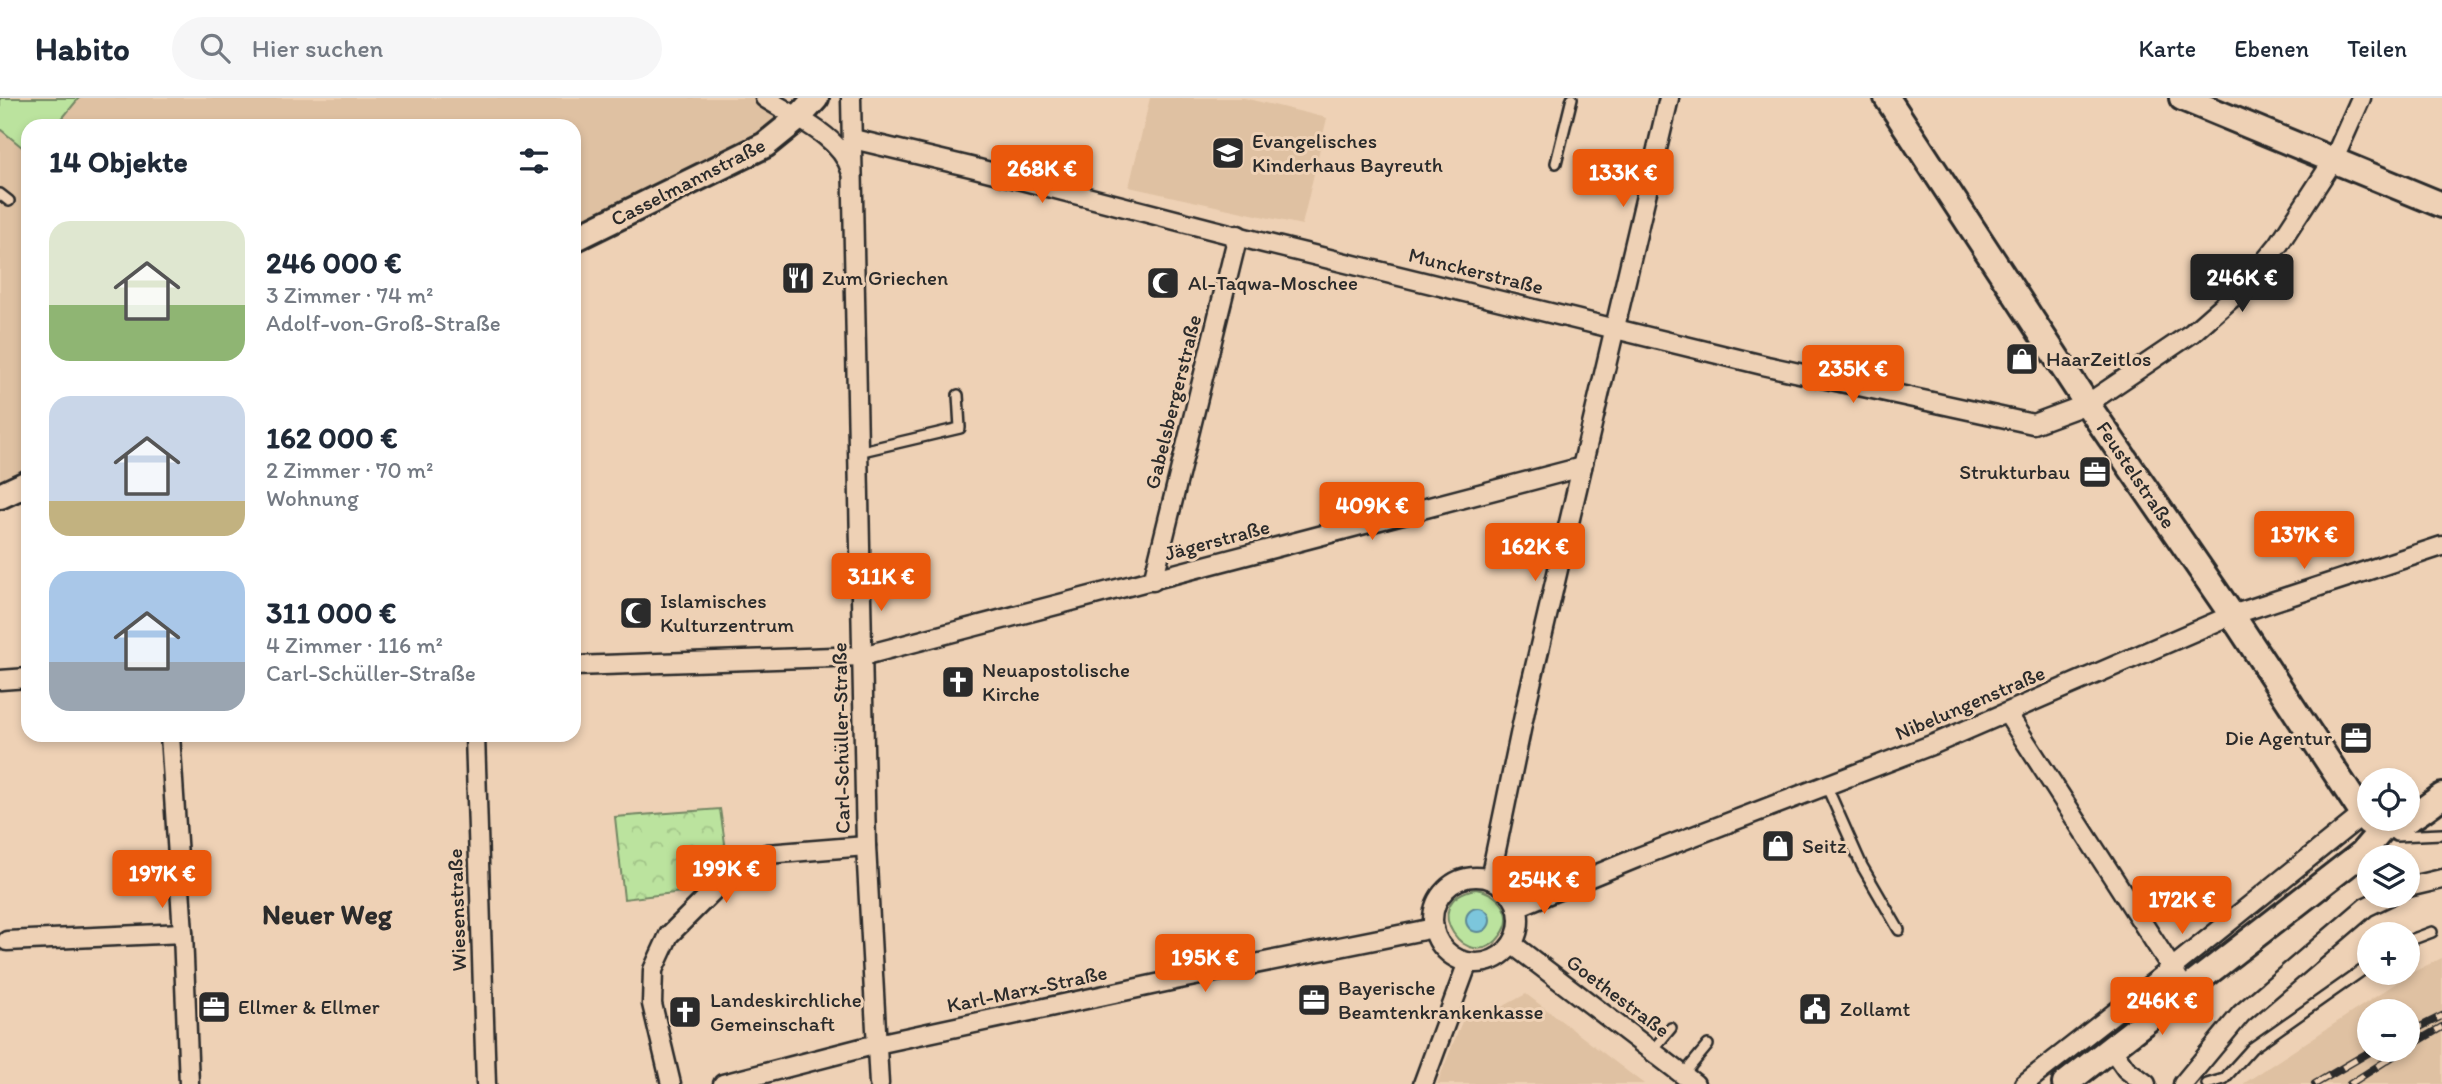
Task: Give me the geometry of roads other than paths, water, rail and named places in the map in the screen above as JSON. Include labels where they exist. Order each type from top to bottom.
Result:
[{"type":"main road","name":"Casselmannstraße","points":[[581,236],[751,153],[776,138],[816,98]]},
{"type":"main road","name":"Feustelstraße","points":[[1887,98],[2087,404],[2232,615],[2357,807]]},
{"type":"main road","points":[[2182,98],[2442,205]]},
{"type":"main road","points":[[0,496],[21,486]]},
{"type":"main road","points":[[2420,809],[2442,796]]},
{"type":"main road","points":[[2065,1084],[2362,853],[2386,831]]},
{"type":"street","points":[[765,98],[839,148],[850,167],[853,182]]},
{"type":"street","name":"Carl-Schüller-Straße","points":[[851,98],[866,846],[879,1084]]},
{"type":"street","points":[[1490,879],[1527,701],[1670,98]]},
{"type":"street","name":"Munckerstraße","points":[[853,139],[1768,366],[2033,424],[2087,404],[2192,333],[2242,289],[2279,244],[2333,161],[2361,98]]},
{"type":"street","name":"Gabelsbergerstraße","points":[[1153,580],[1238,235]]},
{"type":"street","name":"Jägerstraße","points":[[581,666],[862,656],[1582,467]]},
{"type":"street","name":"Nibelungenstraße","points":[[1517,907],[2007,713],[2232,615],[2442,546]]},
{"type":"street","points":[[0,680],[21,678]]},
{"type":"street","points":[[2007,713],[2186,990]]},
{"type":"street","points":[[170,742],[190,1084]]},
{"type":"street","name":"Wiesenstraße","points":[[475,742],[486,1084]]},
{"type":"street","points":[[2024,1084],[2357,819]]},
{"type":"street","points":[[671,1084],[652,1004],[653,970],[668,935],[727,877],[766,854],[866,846]]},
{"type":"street","points":[[1468,877],[1490,879],[1509,892],[1517,907],[1520,923],[1512,944],[1496,959],[1485,963],[1468,962],[1452,956],[1444,949],[1434,929],[1435,906],[1448,887],[1468,877]]},
{"type":"street","points":[[2420,884],[2442,879]]},
{"type":"street","points":[[2189,1083],[2228,1027],[2241,1014],[2365,908]]},
{"type":"street","name":"Karl-Marx-Straße","points":[[723,1084],[877,1044],[1175,980],[1434,929]]},
{"type":"street","points":[[7,941],[183,933]]},
{"type":"street","name":"Goethestraße","points":[[1512,944],[1689,1079]]},
{"type":"street","points":[[1423,1084],[1468,962]]},
{"type":"street","points":[[2111,1048],[2126,1069],[2146,1084]]},
{"type":"lane","points":[[1556,163],[1572,98]]},
{"type":"lane","points":[[0,194],[9,201]]},
{"type":"lane","points":[[858,452],[960,428],[958,395]]},
{"type":"lane","points":[[1826,785],[1862,866],[1899,930]]},
{"type":"lane","points":[[2395,831],[2396,836],[2442,834]]},
{"type":"lane","points":[[2420,936],[2432,932]]},
{"type":"lane","points":[[2207,1084],[2224,1079],[2252,1048],[2357,974]]},
{"type":"lane","points":[[1652,1051],[1671,1028]]},
{"type":"lane","points":[[1689,1079],[1708,1045]]},
{"type":"water","points":[[1478,908],[1487,911],[1490,920],[1487,929],[1478,932],[1469,929],[1466,920],[1469,911]]},
{"type":"railway","points":[[2420,1027],[2442,1016]]},
{"type":"railway","points":[[2420,1040],[2442,1027]]},
{"type":"railway","points":[[2315,1084],[2357,1059]]},
{"type":"railway","points":[[2350,1084],[2384,1062]]},
{"type":"place","name":"Evangelisches Kinderhaus Bayreuth","points":[[1228,153]]},
{"type":"place","name":"Zum Griechen","points":[[798,278]]},
{"type":"place","name":"Al-Taqwa-Moschee","points":[[1163,283]]},
{"type":"place","name":"HaarZeitlos","points":[[2022,359]]},
{"type":"place","name":"Strukturbau","points":[[2095,472]]},
{"type":"place","name":"Islamisches Kulturzentrum","points":[[636,613]]},
{"type":"place","name":"Neuapostolische Kirche","points":[[958,682]]},
{"type":"place","name":"Die Agentur","points":[[2356,738]]},
{"type":"place","name":"Seitz","points":[[1778,846]]},
{"type":"place","name":"Bayerische Beamtenkrankenkasse","points":[[1314,1000]]},
{"type":"place","name":"Ellmer & Ellmer","points":[[214,1007]]},
{"type":"place","name":"Zollamt","points":[[1815,1009]]},
{"type":"place","name":"Landeskirchliche Gemeinschaft","points":[[685,1012]]},
{"type":"district","name":"Neuer Weg","points":[[327,914]]}]
